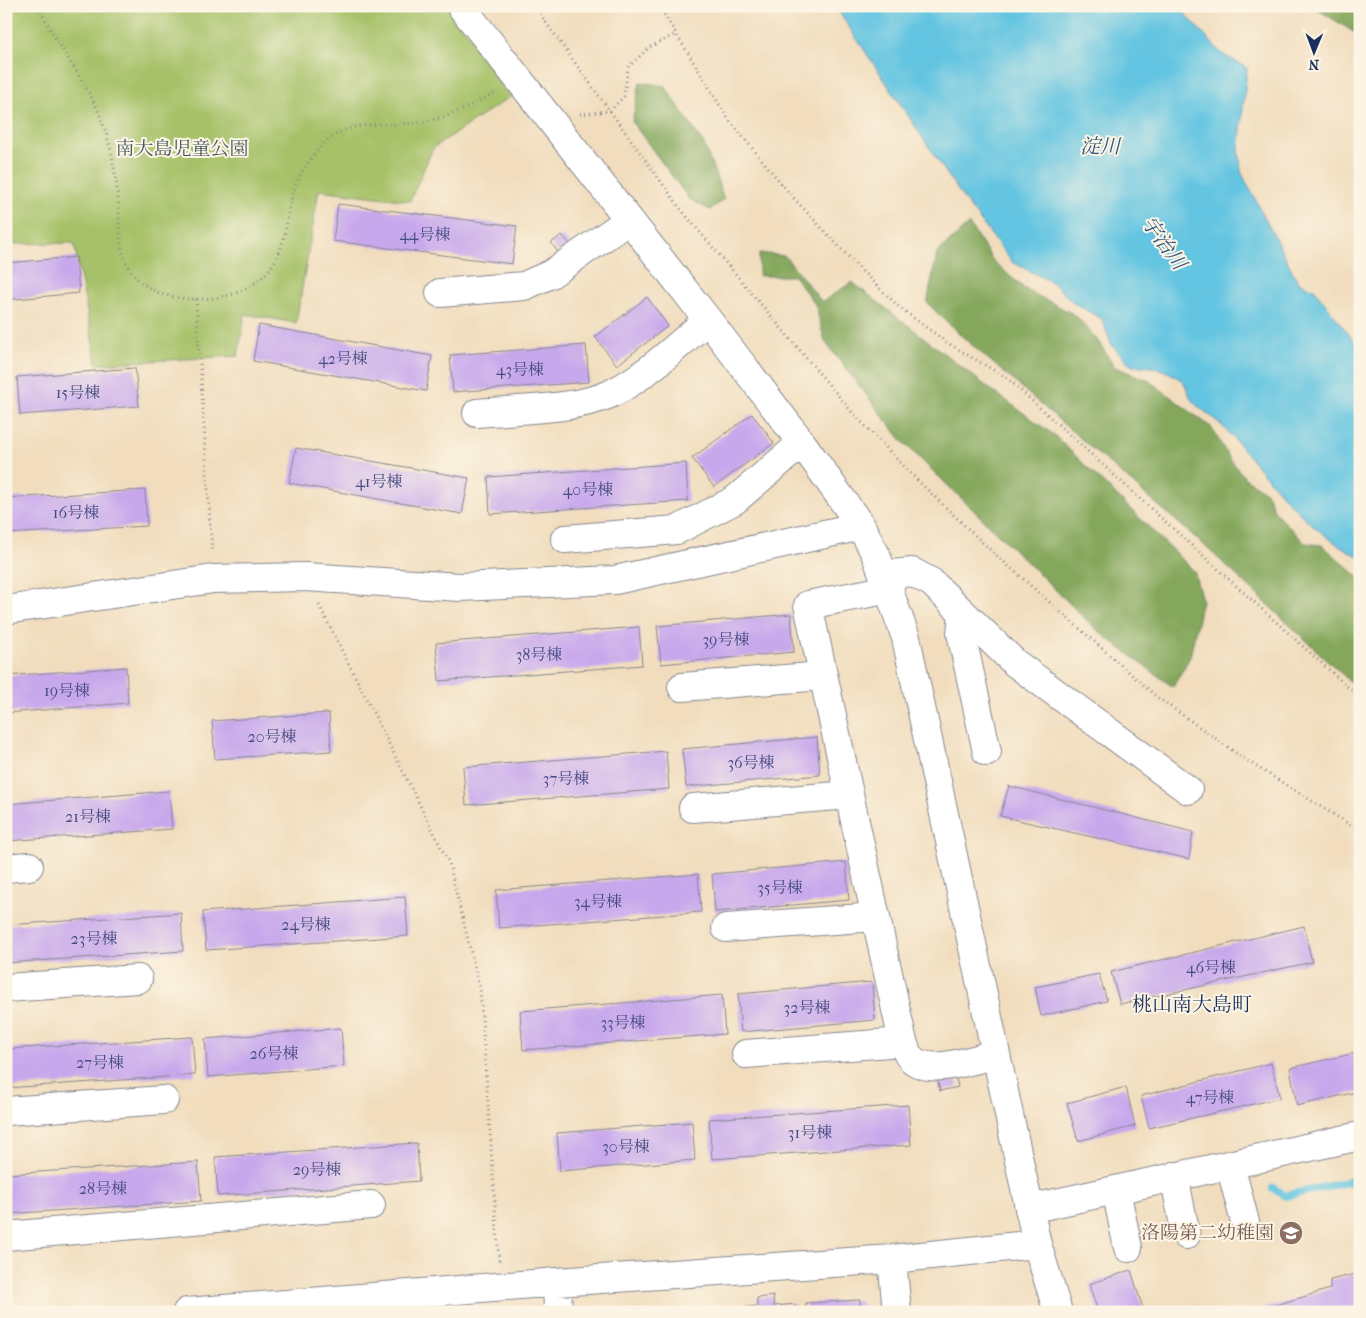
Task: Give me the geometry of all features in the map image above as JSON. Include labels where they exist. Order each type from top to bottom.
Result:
[{"type":"street","points":[[461,6],[708,320],[802,443],[861,526],[886,582],[906,638],[1029,1209],[1037,1244],[1058,1312]]},
{"type":"street","points":[[440,293],[524,286],[551,274],[629,220]]},
{"type":"street","points":[[477,413],[575,404],[613,393],[652,366],[708,320]]},
{"type":"street","points":[[565,539],[677,530],[735,500],[785,455],[802,443]]},
{"type":"street","points":[[6,610],[213,579],[305,577],[460,587],[615,580],[861,526]]},
{"type":"street","points":[[996,1054],[943,1067],[923,1066],[910,1057],[903,1042],[808,604],[886,582],[912,572],[931,582],[1015,663],[1188,790]]},
{"type":"street","points":[[963,613],[961,633],[987,752]]},
{"type":"street","points":[[682,687],[823,676]]},
{"type":"street","points":[[692,808],[849,795]]},
{"type":"street","points":[[726,928],[876,917]]},
{"type":"street","points":[[6,988],[138,979]]},
{"type":"street","points":[[746,1054],[903,1042]]},
{"type":"street","points":[[6,1111],[164,1100]]},
{"type":"street","points":[[1029,1209],[1360,1136]]},
{"type":"street","points":[[1230,1165],[1245,1222]]},
{"type":"street","points":[[1174,1176],[1186,1235]]},
{"type":"street","points":[[1116,1190],[1128,1248]]},
{"type":"street","points":[[6,1236],[371,1205]]},
{"type":"street","points":[[187,1312],[501,1286],[892,1259],[1037,1244]]},
{"type":"street","points":[[892,1259],[897,1312]]},
{"type":"street","points":[[557,1282],[558,1312]]},
{"type":"path","points":[[39,6],[98,109],[110,142],[118,189],[121,247],[130,268],[146,286],[165,296],[214,299],[238,293],[253,285],[267,273],[277,259],[292,195],[301,175],[316,152],[333,136],[370,124],[414,123],[442,118],[467,108],[518,79]]},
{"type":"path","points":[[534,6],[683,212],[852,412],[919,482],[987,547],[1157,697],[1246,760],[1360,831]]},
{"type":"path","points":[[659,6],[729,120],[790,194],[900,308],[949,344],[1007,378],[1360,698]]},
{"type":"path","points":[[556,127],[574,114],[610,111],[624,96],[628,67],[650,47],[676,34]]},
{"type":"path","points":[[196,299],[213,579]]},
{"type":"path","points":[[305,577],[449,862],[480,989],[501,1286]]},
{"type":"green space","name":"南大島児童公園","points":[[6,6],[446,6],[516,93],[433,148],[410,201],[319,190],[296,323],[245,314],[238,356],[97,364],[74,243],[6,244]]},
{"type":"green space","points":[[1318,6],[1360,6],[1360,36],[1320,11]]},
{"type":"green space","points":[[640,82],[665,86],[705,146],[724,199],[710,210],[689,199],[632,122]]},
{"type":"green space","points":[[969,224],[994,262],[1025,289],[1075,315],[1096,338],[1115,367],[1148,380],[1211,427],[1230,459],[1245,478],[1267,493],[1275,512],[1305,543],[1322,545],[1360,578],[1360,691],[1204,545],[966,340],[927,303],[937,253]]},
{"type":"green space","points":[[759,253],[785,256],[822,302],[852,282],[986,386],[1054,435],[1194,571],[1202,600],[1190,657],[1173,687],[1099,632],[903,442],[825,342],[815,304],[794,276],[759,276]]},
{"type":"water","name":"淀川","points":[[835,6],[1178,6],[1222,54],[1247,68],[1239,149],[1241,172],[1298,282],[1314,289],[1360,349],[1360,557],[1320,532],[1303,517],[1226,430],[1194,403],[1181,380],[1158,368],[1132,366],[1112,346],[1102,319],[1074,303],[1053,283],[1012,262],[963,198]]},
{"type":"building","points":[[338,204],[517,226],[512,264],[333,241]]},
{"type":"building","points":[[562,235],[570,244],[559,253],[551,243]]},
{"type":"building","points":[[76,257],[79,293],[6,300],[6,263]]},
{"type":"building","points":[[647,297],[668,326],[617,365],[595,337]]},
{"type":"building","points":[[259,325],[432,356],[426,391],[253,361]]},
{"type":"building","points":[[586,345],[589,382],[453,392],[450,355]]},
{"type":"building","points":[[135,368],[139,406],[20,415],[17,377]]},
{"type":"building","points":[[752,414],[774,443],[714,487],[692,458]]},
{"type":"building","points":[[296,448],[469,478],[462,514],[289,483]]},
{"type":"building","points":[[686,463],[688,501],[490,514],[488,477]]},
{"type":"building","points":[[145,490],[147,526],[6,534],[6,498]]},
{"type":"building","points":[[791,614],[794,652],[661,664],[657,626]]},
{"type":"building","points":[[639,627],[642,665],[439,681],[436,643]]},
{"type":"building","points":[[126,667],[128,703],[6,713],[6,676]]},
{"type":"building","points":[[329,713],[331,751],[215,759],[212,721]]},
{"type":"building","points":[[817,737],[820,775],[686,787],[682,749]]},
{"type":"building","points":[[666,751],[669,789],[466,805],[463,767]]},
{"type":"building","points":[[1009,786],[1193,832],[1189,859],[1000,816]]},
{"type":"building","points":[[169,791],[172,829],[6,841],[6,804]]},
{"type":"building","points":[[846,862],[849,900],[715,912],[712,874]]},
{"type":"building","points":[[698,874],[701,912],[499,928],[496,890]]},
{"type":"building","points":[[405,897],[408,936],[206,950],[203,912]]},
{"type":"building","points":[[181,913],[183,951],[6,963],[6,925]]},
{"type":"building","points":[[1304,926],[1312,962],[1120,1004],[1111,972]]},
{"type":"building","points":[[1099,974],[1107,1001],[1041,1016],[1035,987]]},
{"type":"building","points":[[872,982],[875,1020],[741,1032],[738,994]]},
{"type":"building","points":[[722,995],[725,1034],[523,1050],[520,1011]]},
{"type":"building","points":[[341,1028],[344,1066],[208,1077],[205,1039]]},
{"type":"building","points":[[192,1037],[195,1075],[6,1088],[6,1049]]},
{"type":"building","points":[[1360,1052],[1360,1091],[1297,1106],[1290,1068]]},
{"type":"building","points":[[1271,1063],[1280,1098],[1149,1128],[1141,1096]]},
{"type":"building","points":[[955,1074],[958,1087],[940,1091],[937,1078]]},
{"type":"building","points":[[1126,1087],[1135,1126],[1078,1141],[1067,1103]]},
{"type":"building","points":[[908,1105],[911,1145],[712,1159],[709,1119]]},
{"type":"building","points":[[692,1122],[695,1160],[560,1171],[557,1133]]},
{"type":"building","points":[[417,1143],[419,1181],[218,1196],[215,1157]]},
{"type":"building","points":[[198,1162],[201,1201],[6,1214],[6,1174]]},
{"type":"building","points":[[1131,1270],[1144,1312],[1098,1312],[1089,1284]]},
{"type":"building","points":[[1360,1273],[1360,1312],[1252,1312],[1330,1289],[1330,1280]]},
{"type":"building","points":[[773,1296],[774,1306],[795,1304],[796,1312],[738,1312],[737,1308],[757,1306],[757,1298]]},
{"type":"building","points":[[860,1300],[860,1306],[867,1305],[867,1312],[806,1312],[806,1303]]},
{"type":"waterway","points":[[1273,1188],[1285,1196],[1360,1179]]},
{"type":"place","name":"洛陽第二幼稚園","points":[[1291,1233]]},
{"type":"district","name":"桃山南大島町","points":[[1192,1004]]},
{"type":"water label","name":"宇治川","points":[[1164,243]]}]
